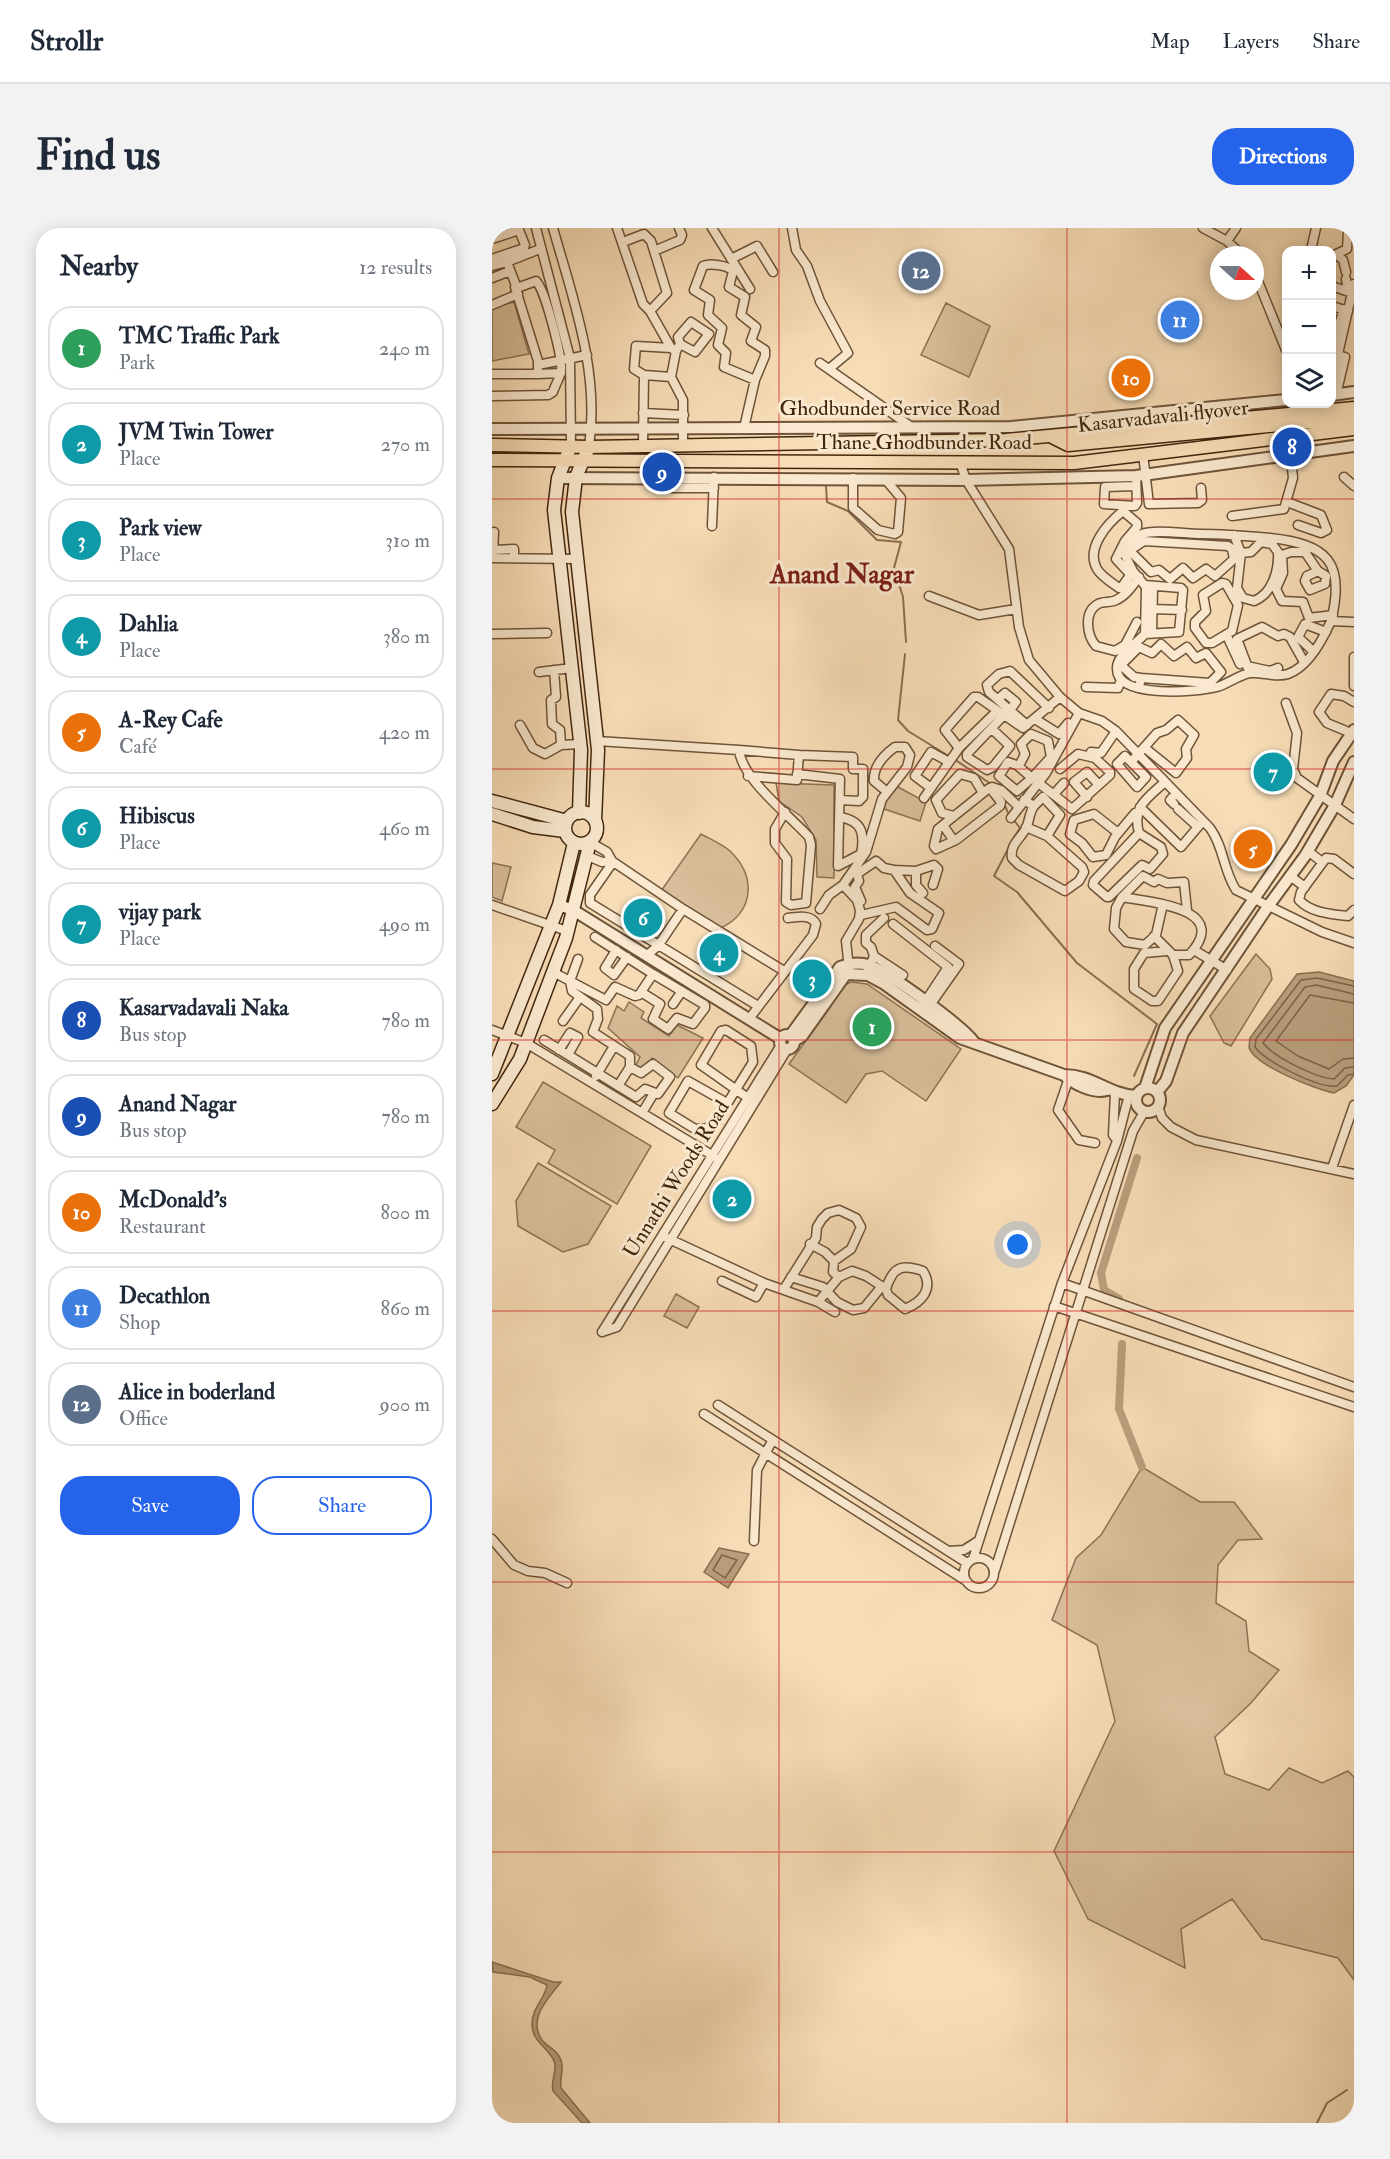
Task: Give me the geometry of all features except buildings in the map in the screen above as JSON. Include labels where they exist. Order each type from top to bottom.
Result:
[{"type":"main road","name":"Thane Ghodbunder Road","points":[[493,443],[589,447],[1006,440],[1354,408]]},
{"type":"main road","name":"Kasarvadavali flyover","points":[[1050,436],[1068,445],[1234,427],[1354,418]]},
{"type":"main road","name":"Thane Ghodbunder Road","points":[[492,460],[1074,463],[1354,429]]},
{"type":"main road","points":[[492,814],[533,827],[566,826],[579,813],[579,728],[554,510],[558,478],[571,445]]},
{"type":"main road","points":[[492,1104],[526,1043],[567,931],[585,855],[596,833],[597,741],[572,512],[576,477],[589,447]]},
{"type":"main road","points":[[492,801],[566,826],[574,843],[559,905],[509,1036],[494,1067]]},
{"type":"main road","points":[[579,813],[588,814],[595,821]]},
{"type":"main road","points":[[574,843],[590,842]]},
{"type":"street","points":[[536,228],[570,358],[571,445]]},
{"type":"street","points":[[554,228],[587,355],[591,429],[589,447]]},
{"type":"street","points":[[617,228],[643,304],[650,310],[676,348],[670,377],[683,400],[683,444]]},
{"type":"street","points":[[654,252],[680,240],[682,235],[679,228]]},
{"type":"street","points":[[712,228],[750,289]]},
{"type":"street","points":[[792,228],[796,250],[807,266],[820,301],[848,353],[830,369]]},
{"type":"street","points":[[1203,228],[1232,246]]},
{"type":"street","points":[[1227,241],[1236,228]]},
{"type":"street","points":[[1312,246],[1316,228]]},
{"type":"street","points":[[492,239],[519,230],[525,245],[524,248],[492,259]]},
{"type":"street","points":[[1336,254],[1347,249],[1348,231]]},
{"type":"street","points":[[623,242],[644,234],[651,241],[667,293],[650,310]]},
{"type":"street","points":[[731,259],[757,246],[773,272]]},
{"type":"street","points":[[492,278],[508,266],[540,249]]},
{"type":"street","points":[[1336,256],[1342,260],[1350,283],[1336,359]]},
{"type":"street","points":[[744,428],[755,380],[765,356],[765,350],[751,341],[756,327],[741,315],[746,300],[729,287],[734,271],[730,268],[706,264],[703,266],[694,290],[710,300],[708,315],[722,328],[718,345],[726,354],[724,367],[755,380]]},
{"type":"street","points":[[492,266],[508,266]]},
{"type":"street","points":[[508,266],[517,290],[538,370]]},
{"type":"street","points":[[492,305],[536,281],[540,284],[548,306],[561,373],[553,393],[548,395],[492,396]]},
{"type":"street","points":[[1264,295],[1282,338]]},
{"type":"street","points":[[1336,307],[1346,310]]},
{"type":"street","points":[[1336,336],[1346,310]]},
{"type":"street","points":[[670,377],[644,375],[634,369],[636,346],[676,348]]},
{"type":"street","points":[[538,370],[560,360],[587,355]]},
{"type":"street","points":[[1336,388],[1345,357],[1338,355]]},
{"type":"street","points":[[820,363],[914,428]]},
{"type":"street","points":[[492,374],[538,370],[561,373]]},
{"type":"street","points":[[643,445],[644,375]]},
{"type":"street","points":[[1336,395],[1354,392]]},
{"type":"street","name":"Ghodbunder Service Road","points":[[492,429],[1011,427],[1282,400]]},
{"type":"street","points":[[643,413],[684,415]]},
{"type":"street","points":[[1232,516],[1281,511],[1287,502],[1293,478],[1289,437]]},
{"type":"street","points":[[558,478],[714,482],[853,478],[966,480],[1140,478],[1354,446]]},
{"type":"street","points":[[1143,454],[1140,478],[1149,504],[1198,503],[1202,500],[1202,488]]},
{"type":"street","points":[[960,462],[966,480],[1008,549],[1016,609],[1024,649],[1029,660],[1060,697],[1079,713],[1102,721],[1116,731],[1147,771],[1165,782],[1173,800],[1220,842],[1228,877],[1236,890],[1323,932],[1354,943]]},
{"type":"street","points":[[1344,477],[1354,486]]},
{"type":"street","points":[[853,478],[853,508],[878,530],[895,534],[898,532],[901,498],[885,479]]},
{"type":"street","points":[[671,488],[714,482]]},
{"type":"street","points":[[712,526],[714,482]]},
{"type":"street","points":[[1287,502],[1321,515],[1327,531],[1321,533],[1298,525]]},
{"type":"street","points":[[1086,687],[1118,688],[1121,680],[1117,669],[1118,662],[1134,639],[1148,634],[1178,633],[1182,610],[1182,589],[1149,585],[1116,560],[1125,541],[1137,527],[1137,523],[1123,511],[1104,530],[1095,548],[1094,556],[1098,571],[1119,588],[1134,574]]},
{"type":"street","points":[[494,532],[493,555],[578,559]]},
{"type":"street","points":[[1137,622],[1125,645],[1115,651],[1096,646],[1088,632],[1089,617],[1097,604],[1116,600],[1132,587],[1134,574],[1125,555],[1138,536],[1144,533],[1170,539],[1228,546],[1232,549],[1234,559],[1216,575],[1206,569],[1195,578],[1183,568],[1171,579],[1159,570],[1151,573],[1132,551],[1144,541],[1170,539],[1215,534],[1306,543],[1320,551],[1326,573]]},
{"type":"street","points":[[1215,534],[1215,545]]},
{"type":"street","points":[[1234,535],[1241,553],[1237,588],[1244,597],[1254,601],[1263,597],[1270,587],[1278,552],[1272,544],[1260,542],[1251,552],[1241,553]]},
{"type":"street","points":[[1247,672],[1288,674],[1304,662],[1313,651],[1332,618],[1336,585],[1305,552],[1291,552],[1282,555],[1283,573],[1276,589],[1282,601],[1303,603],[1309,618],[1332,618],[1354,622]]},
{"type":"street","points":[[514,556],[546,553]]},
{"type":"street","points":[[1222,583],[1226,584],[1238,605],[1232,631],[1227,636],[1206,644],[1194,625],[1206,611],[1203,596],[1222,583]]},
{"type":"street","points":[[1148,634],[1153,609],[1149,585]]},
{"type":"street","points":[[1148,634],[1149,585]]},
{"type":"street","points":[[929,596],[978,615],[1016,609]]},
{"type":"street","points":[[1153,609],[1182,610]]},
{"type":"street","points":[[1313,651],[1298,637],[1305,624],[1326,632]]},
{"type":"street","points":[[1247,672],[1237,639],[1262,627],[1278,636],[1284,634],[1290,637],[1304,662]]},
{"type":"street","points":[[492,634],[547,633]]},
{"type":"street","points":[[1227,636],[1247,672]]},
{"type":"street","points":[[1161,644],[1174,656],[1187,647],[1196,658],[1206,653],[1221,672],[1210,683],[1140,683],[1123,667],[1123,663],[1139,647],[1152,653],[1161,644]]},
{"type":"street","points":[[1354,657],[1352,677],[1354,686]]},
{"type":"street","points":[[539,672],[572,668]]},
{"type":"street","points":[[1121,680],[1185,692],[1219,687],[1247,672],[1270,671],[1278,668]]},
{"type":"street","points":[[554,670],[556,697]]},
{"type":"street","points":[[1003,712],[998,699],[989,692],[987,685],[999,674],[1010,671],[1049,708]]},
{"type":"street","points":[[965,1580],[963,1571],[978,1541],[1054,1306],[1122,1125],[1165,1028],[1291,845],[1320,796],[1333,761],[1353,732],[1327,723],[1319,712],[1331,694],[1344,696],[1354,702]]},
{"type":"street","points":[[575,695],[556,697],[551,700],[549,708],[552,724],[560,730],[579,728]]},
{"type":"street","points":[[959,748],[947,733],[946,727],[970,698],[978,697],[1003,712],[1019,727],[1031,722],[1060,697]]},
{"type":"street","points":[[1286,703],[1297,733],[1293,769],[1297,778],[1354,819]]},
{"type":"street","points":[[992,729],[1010,746],[993,767],[987,770],[967,757],[967,753],[992,729],[1003,712]]},
{"type":"street","points":[[924,798],[959,748],[1003,712]]},
{"type":"street","points":[[1011,818],[1079,713]]},
{"type":"street","points":[[1135,758],[1157,733],[1166,730],[1178,720],[1194,735],[1186,749],[1187,758],[1176,773],[1145,747]]},
{"type":"street","points":[[1031,722],[1059,734],[1067,729]]},
{"type":"street","points":[[520,725],[533,747],[544,754],[561,745],[580,744]]},
{"type":"street","points":[[560,730],[561,745]]},
{"type":"street","points":[[1091,752],[1101,753],[1116,731]]},
{"type":"street","points":[[1018,766],[1025,754],[1021,744],[1031,734],[1048,741],[1051,757],[1035,780],[1017,791],[999,776],[1008,762],[1018,766],[1035,780],[1055,793],[1072,809],[1087,797],[1110,772],[1095,758],[1078,753],[1060,769]]},
{"type":"street","points":[[597,741],[853,757],[853,769],[863,769],[863,796],[859,801],[840,800]]},
{"type":"street","points":[[820,909],[829,895],[843,885],[866,852],[886,791],[907,767],[910,754],[905,747],[895,747],[885,754],[877,767],[874,781],[886,791]]},
{"type":"street","points":[[739,750],[748,776],[785,812],[809,837],[811,845],[806,903],[791,905],[786,902],[787,859],[774,843],[775,829],[785,812]]},
{"type":"street","points":[[931,788],[915,776],[931,752],[949,762]]},
{"type":"street","points":[[748,776],[797,780],[799,755]]},
{"type":"street","points":[[1135,758],[1125,756],[1117,764],[1137,787],[1146,779],[1147,771]]},
{"type":"street","points":[[884,918],[866,935],[870,965],[925,1007],[965,1030],[973,1041],[1067,1076],[1102,1084],[1111,1092],[1157,1092],[1166,1081],[1183,1033],[1307,853],[1335,805],[1353,766]]},
{"type":"street","points":[[1087,797],[1074,782],[1087,772],[1099,785]]},
{"type":"street","points":[[797,774],[840,779],[838,866],[861,854],[864,839],[861,827],[853,819],[840,817]]},
{"type":"street","points":[[954,816],[942,813],[936,800],[960,774],[974,778],[986,790],[1001,802],[1000,806],[954,841],[936,849],[936,833],[986,790],[1001,790],[1022,803],[1034,806]]},
{"type":"street","points":[[1118,833],[1094,814],[1074,820],[1070,834],[1082,843],[1092,857],[1106,855],[1118,833],[1165,782]]},
{"type":"street","points":[[1055,793],[1064,783]]},
{"type":"street","points":[[1026,827],[1047,836],[1082,867],[1084,872],[1070,890],[1065,891],[1019,865],[1012,858],[1015,841],[1026,827],[1027,817],[1043,797],[1060,815],[1047,836]]},
{"type":"street","points":[[1173,800],[1201,824]]},
{"type":"street","points":[[1139,808],[1181,847],[1201,824]]},
{"type":"street","points":[[1139,808],[1135,818],[1139,833],[1161,847],[1163,854],[1150,869],[1142,864],[1107,897],[1093,885],[1094,881],[1139,833]]},
{"type":"street","points":[[943,825],[954,841]]},
{"type":"street","points":[[590,842],[608,852],[612,861],[683,909],[784,971]]},
{"type":"street","points":[[1291,845],[1322,862]]},
{"type":"street","points":[[585,855],[602,862],[612,861]]},
{"type":"street","points":[[1354,874],[1330,857],[1322,862],[1299,900],[1313,909],[1348,916],[1354,910]]},
{"type":"street","points":[[612,861],[588,901],[758,1006]]},
{"type":"street","points":[[863,914],[855,887],[859,881],[858,872],[876,861],[884,868],[915,875]]},
{"type":"street","points":[[908,890],[915,875],[934,865],[938,869],[933,885]]},
{"type":"street","points":[[846,970],[846,941],[863,914],[896,907],[927,930],[932,929],[939,913],[908,890],[894,870]]},
{"type":"street","points":[[915,875],[923,893]]},
{"type":"street","points":[[1122,897],[1187,910],[1201,926],[1202,934],[1189,955],[1143,949],[1126,942],[1114,929],[1116,908],[1122,897],[1143,876],[1154,882],[1158,879],[1167,883],[1184,882],[1187,910]]},
{"type":"street","points":[[1290,876],[1305,887]]},
{"type":"street","points":[[843,885],[858,899]]},
{"type":"street","points":[[1154,936],[1170,953],[1178,971],[1155,1002],[1134,989],[1134,969],[1143,949],[1154,936],[1163,904]]},
{"type":"street","points":[[492,905],[567,931]]},
{"type":"street","points":[[559,905],[573,910],[787,1042],[846,970],[870,965],[903,975]]},
{"type":"street","points":[[647,956],[658,946],[683,909]]},
{"type":"street","points":[[749,1019],[813,935],[816,924],[810,917],[788,918]]},
{"type":"street","points":[[893,924],[948,967],[925,1007]]},
{"type":"street","points":[[595,938],[705,1005],[705,1008],[693,1024],[677,1018],[668,1029],[653,1019],[660,1004],[641,992]]},
{"type":"street","points":[[925,1007],[959,964],[936,946]]},
{"type":"street","points":[[1194,950],[1227,970]]},
{"type":"street","points":[[616,951],[605,968],[614,975],[627,957]]},
{"type":"street","points":[[578,959],[570,981],[573,991],[597,1009],[598,1019],[593,1032],[630,1056],[630,1066],[618,1086]]},
{"type":"street","points":[[553,972],[601,1000],[606,1000],[615,987],[635,996],[641,992],[653,974]]},
{"type":"street","points":[[673,1004],[682,991]]},
{"type":"street","points":[[563,1021],[580,997]]},
{"type":"street","points":[[492,1030],[526,1043],[720,1160]]},
{"type":"street","points":[[669,1113],[695,1129],[712,1128],[727,1103],[736,1089],[753,1062],[753,1050],[726,1030],[721,1031],[701,1065],[736,1089],[748,1098]]},
{"type":"street","points":[[559,1050],[572,1033],[578,1037],[568,1055]]},
{"type":"street","points":[[544,1040],[636,1097],[645,1089],[658,1094],[670,1075],[653,1065],[641,1073],[630,1066]]},
{"type":"street","name":"Unnathi Woods Road","points":[[787,1042],[720,1160],[617,1327],[602,1332],[748,1098],[787,1042]]},
{"type":"street","points":[[592,1083],[614,1046]]},
{"type":"street","points":[[494,1067],[510,1074]]},
{"type":"street","points":[[1067,1076],[1058,1110],[1079,1140],[1116,1143]]},
{"type":"street","points":[[661,1125],[688,1081],[727,1103]]},
{"type":"street","points":[[1111,1092],[1113,1136],[1116,1143]]},
{"type":"street","points":[[1157,1092],[1160,1098],[1158,1106],[1162,1118],[1171,1127],[1196,1140],[1354,1174]]},
{"type":"street","points":[[642,1113],[654,1093]]},
{"type":"street","points":[[1137,1093],[1136,1104],[1144,1112]]},
{"type":"street","points":[[1144,1112],[1152,1111],[1158,1106]]},
{"type":"street","points":[[1332,1168],[1354,1106]]},
{"type":"street","points":[[704,1414],[975,1588],[984,1587],[991,1582],[1132,1131],[1144,1112]]},
{"type":"street","points":[[1122,1125],[1132,1131]]},
{"type":"street","points":[[784,1289],[810,1244],[816,1238],[817,1227],[828,1214],[839,1210],[856,1218],[861,1227],[858,1240],[846,1254],[834,1261]]},
{"type":"street","points":[[661,1238],[672,1239],[764,1283],[818,1302],[835,1312]]},
{"type":"street","points":[[810,1244],[825,1251],[834,1261],[833,1272],[839,1277]]},
{"type":"street","points":[[791,1277],[827,1291],[837,1302],[853,1310],[864,1308],[884,1287],[897,1268],[903,1266],[923,1271],[928,1279],[927,1290],[920,1301],[905,1309],[888,1295],[884,1287],[852,1271],[839,1277],[827,1291],[818,1302]]},
{"type":"street","points":[[722,1281],[756,1297],[764,1283]]},
{"type":"street","points":[[1062,1283],[1354,1387]]},
{"type":"street","points":[[1054,1306],[1354,1407]]},
{"type":"street","points":[[718,1405],[948,1551],[970,1561],[986,1558],[995,1569]]},
{"type":"street","points":[[754,1541],[757,1470],[772,1441]]},
{"type":"street","points":[[492,1539],[514,1564],[528,1571],[545,1573],[567,1583]]},
{"type":"street","points":[[948,1551],[964,1550],[978,1541]]},
{"type":"shaded area","points":[[514,302],[529,354],[492,361],[492,307]]},
{"type":"shaded area","points":[[946,303],[990,326],[969,377],[921,355]]},
{"type":"shaded area","points":[[776,783],[834,785],[834,878],[817,877],[816,840],[802,817],[779,801]]},
{"type":"shaded area","points":[[898,787],[926,802],[920,821],[884,809],[889,792]]},
{"type":"shaded area","points":[[701,834],[730,851],[744,871],[748,882],[746,903],[732,921],[721,928],[661,891]]},
{"type":"shaded area","points":[[492,863],[511,867],[502,901],[492,897]]},
{"type":"shaded area","points":[[1256,954],[1270,969],[1272,979],[1231,1046],[1224,1043],[1210,1016]]},
{"type":"shaded area","points":[[851,982],[867,984],[961,1049],[926,1101],[882,1071],[866,1074],[846,1103],[789,1064],[831,1006],[831,992]]},
{"type":"shaded area","points":[[629,1002],[644,1012],[641,1018],[669,1036],[677,1025],[703,1038],[678,1078],[652,1058],[643,1071],[636,1065],[640,1057],[608,1028],[617,1006],[624,1011]]},
{"type":"shaded area","points":[[543,1082],[651,1146],[617,1204],[548,1163],[555,1150],[516,1127]]},
{"type":"shaded area","points":[[538,1163],[611,1206],[588,1244],[563,1252],[518,1226],[516,1201]]},
{"type":"shaded area","points":[[676,1294],[699,1307],[687,1328],[664,1316]]},
{"type":"shaded area","points":[[1142,1467],[1200,1502],[1234,1502],[1262,1539],[1238,1540],[1218,1565],[1216,1603],[1246,1621],[1249,1651],[1279,1670],[1251,1703],[1215,1737],[1225,1774],[1269,1790],[1289,1768],[1322,1783],[1348,1771],[1354,1777],[1354,1980],[1338,1958],[1262,1939],[1232,1899],[1181,1929],[1185,1968],[1088,1919],[1054,1851],[1115,1721],[1097,1645],[1052,1620],[1076,1558],[1101,1535]]},
{"type":"water","points":[[1319,972],[1354,981],[1354,1075],[1346,1086],[1334,1093],[1301,1082],[1273,1069],[1253,1054],[1249,1047],[1250,1038],[1297,974]]},
{"type":"water","points":[[719,1548],[749,1554],[728,1588],[704,1572]]},
{"type":"water","points":[[492,1962],[553,1982],[561,1982],[541,2009],[538,2016],[538,2032],[542,2040],[555,2051],[561,2060],[561,2088],[590,2123],[582,2123],[553,2091],[555,2063],[534,2035],[532,2024],[534,2013],[547,1985],[530,1977],[493,1972]]},
{"type":"waterway","points":[[826,486],[827,502],[848,511],[877,540],[901,542],[894,568],[903,597],[906,642]]},
{"type":"waterway","points":[[905,654],[898,720],[908,731],[947,755]]},
{"type":"waterway","points":[[957,761],[991,784]]},
{"type":"waterway","points":[[1004,803],[1008,813]]},
{"type":"waterway","points":[[1013,819],[1020,828],[1013,839]]},
{"type":"waterway","points":[[1009,847],[994,876],[1017,892],[1077,963],[1157,1024],[1134,1076]]},
{"type":"waterway","points":[[1119,1299],[1104,1290],[1101,1273],[1137,1158]]},
{"type":"waterway","points":[[1122,1344],[1119,1409],[1142,1467]]},
{"type":"waterway","points":[[1317,2123],[1327,2103],[1347,2090]]},
{"type":"place","name":"Alice in boderland","points":[[921,271]]},
{"type":"place","name":"Decathlon","points":[[1180,320]]},
{"type":"place","name":"McDonald's","points":[[1131,378]]},
{"type":"place","name":"Kasarvadavali Naka","points":[[1292,447]]},
{"type":"place","name":"Anand Nagar","points":[[662,472]]},
{"type":"place","name":"vijay park","points":[[1273,772]]},
{"type":"place","name":"A-Rey Cafe","points":[[1253,849]]},
{"type":"place","name":"Hibiscus","points":[[643,918]]},
{"type":"place","name":"Dahlia","points":[[719,953]]},
{"type":"place","name":"Park view","points":[[812,979]]},
{"type":"place","name":"TMC Traffic Park","points":[[872,1027]]},
{"type":"place","name":"JVM Twin Tower","points":[[732,1199]]},
{"type":"district","name":"Anand Nagar","points":[[842,574]]}]
